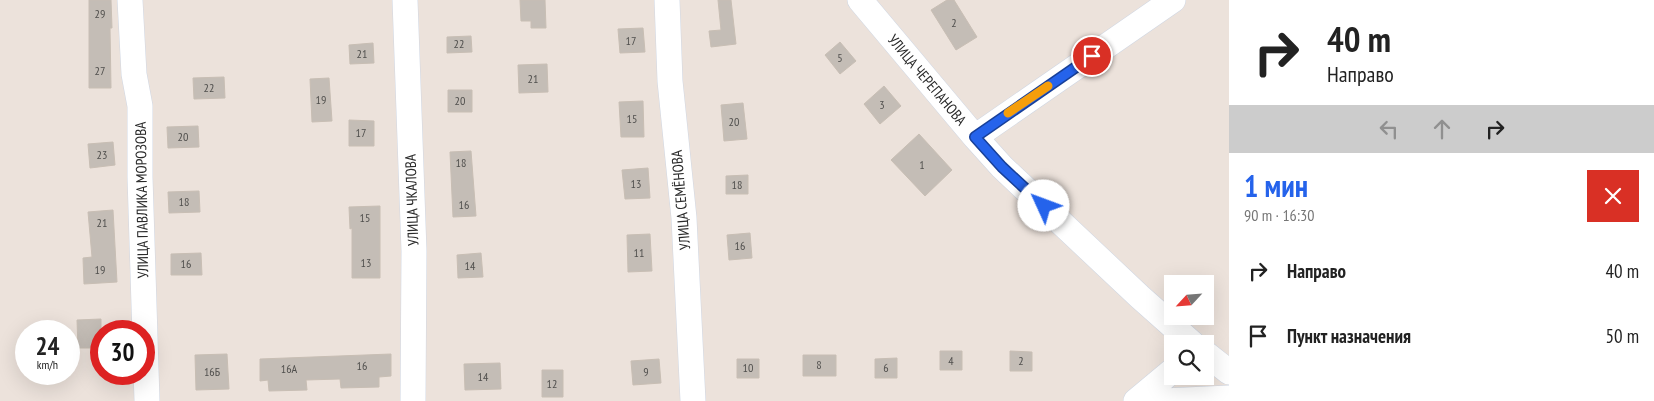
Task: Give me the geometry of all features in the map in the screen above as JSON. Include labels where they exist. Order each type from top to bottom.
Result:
[{"type":"street","name":"УЛИЦА ПАВЛИКА МОРОЗОВА","points":[[130,0],[134,74],[140,106],[140,177],[147,401]]},
{"type":"street","name":"УЛИЦА ЧКАЛОВА","points":[[405,0],[414,251],[413,401]]},
{"type":"street","name":"УЛИЦА СЕМЁНОВА","points":[[667,0],[670,81],[684,218],[693,401]]},
{"type":"street","name":"УЛИЦА ЧЕРЕПАНОВА","points":[[860,0],[1002,167],[1183,335]]},
{"type":"street","points":[[975,137],[1173,0]]},
{"type":"street","points":[[1214,360],[1229,372]]},
{"type":"street","points":[[1136,401],[1164,378]]},
{"type":"street","points":[[1164,401],[1229,398]]},
{"type":"building","points":[[89,0],[111,0],[111,88],[89,88]]},
{"type":"building","points":[[520,0],[545,0],[546,28],[531,28],[531,21],[521,21]]},
{"type":"building","points":[[718,0],[731,0],[736,44],[711,47],[709,31],[721,30]]},
{"type":"building","points":[[947,0],[954,0],[977,37],[956,50],[931,10]]},
{"type":"building","points":[[643,28],[645,52],[620,53],[618,29]]},
{"type":"building","points":[[471,36],[472,52],[447,53],[447,37]]},
{"type":"building","points":[[840,42],[856,61],[840,74],[825,55]]},
{"type":"building","points":[[373,43],[374,63],[350,64],[349,45]]},
{"type":"building","points":[[547,64],[548,92],[519,93],[518,65]]},
{"type":"building","points":[[224,77],[225,98],[194,99],[193,78]]},
{"type":"building","points":[[329,78],[332,121],[312,122],[310,79]]},
{"type":"building","points":[[884,86],[901,106],[880,124],[864,104]]},
{"type":"building","points":[[448,90],[472,90],[472,112],[448,112]]},
{"type":"building","points":[[643,101],[644,137],[621,137],[619,102]]},
{"type":"building","points":[[743,103],[747,139],[724,141],[721,105]]},
{"type":"building","points":[[349,120],[374,121],[374,146],[349,146]]},
{"type":"building","points":[[198,126],[199,147],[168,148],[167,127]]},
{"type":"building","points":[[919,134],[952,170],[925,196],[891,160]]},
{"type":"building","points":[[113,142],[115,165],[90,168],[88,144]]},
{"type":"building","points":[[471,151],[476,216],[453,217],[450,152]]},
{"type":"building","points":[[648,168],[650,198],[625,199],[622,170]]},
{"type":"building","points":[[748,175],[748,194],[726,194],[726,176]]},
{"type":"building","points":[[199,191],[200,212],[169,213],[168,192]]},
{"type":"building","points":[[380,206],[380,278],[352,278],[352,228],[350,229],[349,207]]},
{"type":"building","points":[[113,210],[117,282],[84,284],[83,258],[92,257],[88,212]]},
{"type":"building","points":[[750,233],[752,258],[729,260],[727,235]]},
{"type":"building","points":[[650,234],[652,271],[628,272],[627,235]]},
{"type":"building","points":[[201,253],[202,275],[171,275],[171,254]]},
{"type":"building","points":[[481,253],[483,277],[458,278],[457,255]]},
{"type":"building","points":[[101,319],[90,320],[90,348],[80,348],[80,320],[77,320]]},
{"type":"building","points":[[940,351],[962,351],[962,370],[940,370]]},
{"type":"building","points":[[1010,351],[1032,352],[1032,371],[1010,371]]},
{"type":"building","points":[[227,354],[229,389],[196,390],[195,355]]},
{"type":"building","points":[[391,354],[391,376],[379,377],[379,387],[341,388],[340,379],[306,380],[307,390],[269,391],[268,380],[260,381],[260,359]]},
{"type":"building","points":[[803,355],[836,355],[836,376],[803,376]]},
{"type":"building","points":[[897,358],[897,378],[875,378],[875,359]]},
{"type":"building","points":[[659,359],[661,383],[633,385],[631,361]]},
{"type":"building","points":[[737,359],[759,359],[759,378],[737,378]]},
{"type":"building","points":[[500,363],[501,389],[465,390],[464,364]]},
{"type":"building","points":[[542,370],[563,370],[563,397],[542,397]]},
{"type":"slow traffic","points":[[1008,113],[1048,86]]},
{"type":"route","points":[[1044,206],[1002,167],[975,137],[1092,56]]}]
